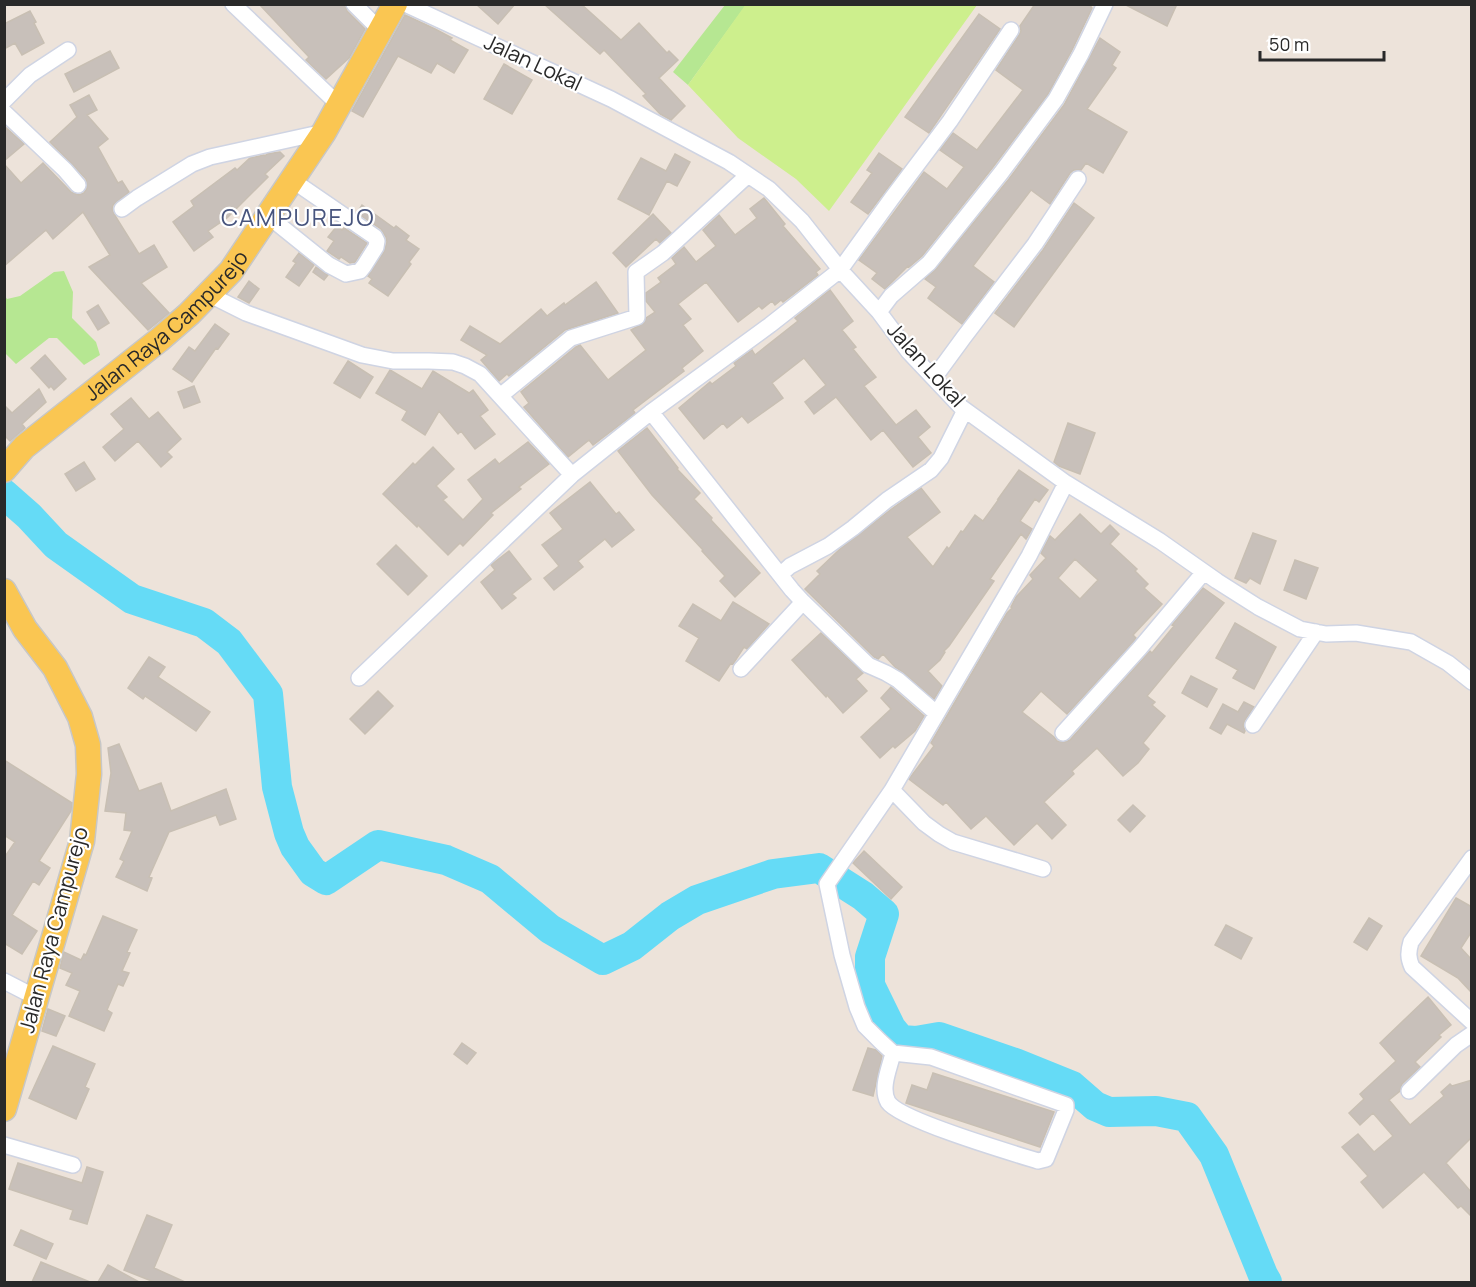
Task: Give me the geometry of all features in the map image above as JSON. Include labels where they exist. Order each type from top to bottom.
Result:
[{"type":"main road","name":"Jalan Raya Campurejo","points":[[4,470],[24,447],[189,314],[231,271],[324,132],[395,4]]},
{"type":"main road","name":"Jalan Raya Campurejo","points":[[4,591],[25,629],[55,668],[81,717],[88,745],[89,774],[82,842],[4,1109]]},
{"type":"street","points":[[233,4],[339,105]]},
{"type":"street","points":[[354,4],[380,30]]},
{"type":"street","name":"Jalan Lokal","points":[[405,4],[610,99],[729,162],[769,189],[802,221],[840,270],[879,312],[908,351],[965,410],[1066,483],[1160,541],[1258,607],[1300,629],[1326,634],[1356,633],[1411,642],[1448,663],[1472,682]]},
{"type":"street","points":[[879,312],[891,296],[929,262],[1001,173],[1056,99],[1105,4]]},
{"type":"street","points":[[359,678],[572,475],[651,412],[770,325],[840,270],[950,121],[1011,30]]},
{"type":"street","points":[[4,101],[30,75],[68,50]]},
{"type":"street","points":[[4,112],[78,185]]},
{"type":"street","points":[[122,209],[192,164],[210,157],[324,132]]},
{"type":"street","points":[[500,396],[571,338],[637,317],[636,272],[663,253],[748,175]]},
{"type":"street","points":[[934,378],[1035,244],[1078,179]]},
{"type":"street","points":[[268,216],[329,265],[346,274],[360,271],[364,266],[376,247],[375,237],[292,180]]},
{"type":"street","points":[[208,294],[246,313],[362,355],[393,361],[429,361],[465,366],[480,374],[572,475]]},
{"type":"street","points":[[780,575],[790,566],[828,546],[887,500],[931,470],[941,458],[965,410]]},
{"type":"street","points":[[651,412],[803,602],[868,665],[898,680],[936,713]]},
{"type":"street","points":[[893,1053],[884,1089],[888,1101],[896,1110],[964,1138],[1038,1161],[1046,1159],[1066,1105],[931,1057],[893,1053],[866,1026],[856,1007],[827,884],[892,790],[1029,556],[1066,483]]},
{"type":"street","points":[[1063,733],[1140,648],[1204,572]]},
{"type":"street","points":[[741,669],[803,602]]},
{"type":"street","points":[[1253,725],[1316,632]]},
{"type":"street","points":[[892,790],[924,823],[953,842],[1043,869]]},
{"type":"street","points":[[1472,858],[1411,942],[1408,959],[1472,1022]]},
{"type":"street","points":[[4,981],[37,998]]},
{"type":"street","points":[[1409,1091],[1456,1044],[1472,1034]]},
{"type":"street","points":[[4,1145],[73,1165]]},
{"type":"green space","points":[[746,4],[977,5],[829,211],[796,179],[738,138],[688,85]]},
{"type":"green space","points":[[725,5],[746,5],[688,85],[673,72]]},
{"type":"green space","points":[[64,271],[73,292],[72,318],[96,342],[100,355],[84,365],[57,338],[49,338],[16,364],[5,353],[5,296],[7,299],[20,296],[54,272]]},
{"type":"building","points":[[259,4],[345,4],[347,11],[365,29],[349,58],[326,79],[306,60],[309,57]]},
{"type":"building","points":[[476,4],[515,4],[498,24]]},
{"type":"building","points":[[544,4],[581,4],[621,40],[639,23],[667,53],[669,51],[678,60],[659,78],[685,106],[671,120],[660,114],[643,96],[646,94],[604,50],[600,54]]},
{"type":"building","points":[[1035,4],[1089,4],[1092,8],[1048,94],[922,256],[908,266],[885,289],[872,279],[877,273],[859,260],[924,172],[947,189],[964,167],[940,150],[953,133],[977,150],[1023,90],[996,70],[1019,35],[1020,26]]},
{"type":"building","points":[[1124,4],[1177,4],[1167,26]]},
{"type":"building","points":[[30,11],[44,43],[22,55],[15,43],[4,49],[4,24]]},
{"type":"building","points":[[979,14],[1000,29],[929,133],[905,117]]},
{"type":"building","points":[[405,15],[452,38],[450,40],[468,50],[454,73],[437,63],[431,73],[398,56],[363,117],[352,111]]},
{"type":"building","points":[[1100,38],[1120,52],[1112,65],[1116,68],[1087,109],[1127,132],[1103,173],[1086,163],[1081,170],[1074,170],[1050,204],[1031,190],[973,266],[994,282],[962,324],[928,298],[936,287],[925,279],[936,269],[1009,179],[1064,105]]},
{"type":"building","points":[[110,51],[119,68],[74,92],[65,74]]},
{"type":"building","points":[[504,64],[532,80],[512,114],[484,99]]},
{"type":"building","points":[[89,95],[97,110],[87,115],[108,139],[98,147],[118,183],[122,181],[129,192],[113,205],[114,214],[139,254],[154,245],[167,267],[141,283],[169,313],[148,330],[89,267],[110,255],[83,212],[53,239],[46,230],[4,266],[4,164],[21,183],[43,163],[71,192],[79,195],[84,193],[87,188],[86,179],[50,142],[77,117],[70,105]]},
{"type":"building","points":[[4,126],[24,144],[4,161]]},
{"type":"building","points":[[280,152],[284,156],[265,174],[268,177],[227,218],[208,231],[213,237],[194,251],[173,222],[194,206],[191,201],[235,168],[237,170],[250,158]]},
{"type":"building","points":[[879,153],[902,169],[868,214],[851,202],[872,173],[867,170]]},
{"type":"building","points":[[675,154],[690,162],[677,186],[667,181],[649,215],[618,199],[641,158],[666,171]]},
{"type":"building","points":[[764,198],[785,224],[783,226],[820,269],[816,272],[818,275],[783,302],[781,300],[775,305],[772,301],[762,309],[759,306],[738,322],[706,282],[678,304],[691,319],[683,325],[703,351],[682,368],[684,371],[633,410],[635,413],[593,445],[589,440],[568,457],[524,407],[529,403],[521,392],[580,345],[608,380],[646,350],[631,330],[644,323],[646,318],[655,312],[646,301],[646,293],[661,282],[658,278],[676,264],[672,258],[684,247],[696,262],[716,246],[703,230],[719,215],[735,235],[757,218],[750,209]]},
{"type":"building","points":[[1074,203],[1094,218],[1014,327],[995,313],[1043,250]]},
{"type":"building","points":[[362,205],[409,236],[406,240],[419,249],[388,296],[369,283],[372,279],[368,276],[384,252],[387,242],[381,229],[357,213]]},
{"type":"building","points":[[653,214],[671,233],[660,243],[656,239],[626,267],[613,253]]},
{"type":"building","points":[[337,226],[367,243],[355,262],[350,263],[341,257],[339,259],[327,251],[334,241],[328,237]]},
{"type":"building","points":[[299,253],[314,265],[299,286],[286,277],[296,263],[293,261]]},
{"type":"building","points":[[316,267],[328,275],[324,280],[313,272]]},
{"type":"building","points":[[249,281],[259,289],[249,303],[238,297]]},
{"type":"building","points":[[596,282],[618,313],[565,330],[509,376],[507,374],[499,381],[481,360],[487,355],[461,340],[470,326],[500,344],[541,309],[547,316]]},
{"type":"building","points":[[830,290],[853,321],[842,330],[856,347],[853,349],[876,377],[864,386],[896,425],[916,410],[930,427],[918,437],[931,453],[913,467],[883,430],[871,440],[836,397],[814,414],[805,402],[826,385],[804,358],[772,383],[783,398],[748,423],[742,416],[727,428],[723,423],[704,439],[679,408],[710,382],[712,384],[736,366],[734,363],[752,350],[755,355],[798,321],[795,318]]},
{"type":"building","points":[[98,305],[109,323],[98,330],[87,312]]},
{"type":"building","points":[[215,324],[229,334],[192,382],[173,369],[189,347],[195,351]]},
{"type":"building","points":[[45,355],[66,379],[54,390],[51,386],[49,388],[31,368]]},
{"type":"building","points":[[348,361],[373,377],[360,398],[334,383]]},
{"type":"building","points":[[390,370],[422,389],[433,371],[469,393],[473,390],[488,410],[480,416],[495,434],[475,449],[461,431],[458,434],[439,411],[425,435],[402,420],[407,411],[376,393]]},
{"type":"building","points":[[194,386],[200,402],[184,408],[178,392]]},
{"type":"building","points":[[39,389],[46,402],[22,424],[25,428],[10,441],[4,435],[4,405],[12,413]]},
{"type":"building","points":[[131,398],[149,419],[158,412],[181,439],[167,452],[172,457],[161,467],[138,441],[115,461],[103,447],[124,429],[111,414]]},
{"type":"building","points":[[1068,423],[1095,433],[1080,474],[1054,462]]},
{"type":"building","points":[[647,428],[677,469],[700,493],[694,499],[760,573],[735,597],[720,581],[725,576],[652,495],[618,451]]},
{"type":"building","points":[[528,442],[549,464],[491,513],[493,515],[463,546],[460,543],[448,555],[383,494],[413,463],[415,465],[433,447],[454,469],[436,486],[447,497],[443,500],[463,520],[483,499],[468,480],[495,459],[499,464]]},
{"type":"building","points":[[84,462],[95,479],[76,491],[65,474]]},
{"type":"building","points":[[1019,470],[1048,490],[1039,502],[1035,499],[1020,521],[1032,529],[1026,539],[1021,534],[990,579],[994,581],[940,660],[928,671],[942,686],[934,699],[895,667],[883,654],[878,659],[874,657],[805,589],[820,574],[817,571],[840,549],[921,488],[940,512],[907,537],[933,567],[975,515],[983,521]]},
{"type":"building","points":[[590,482],[616,514],[619,512],[634,530],[612,547],[605,539],[578,561],[583,567],[554,590],[544,578],[559,566],[542,545],[563,529],[550,513]]},
{"type":"building","points":[[1080,514],[1101,534],[1110,525],[1119,534],[1110,544],[1137,569],[1135,571],[1148,584],[1144,588],[1162,604],[1133,635],[1136,638],[1133,642],[1067,714],[1041,691],[1022,712],[1057,741],[1070,740],[1150,651],[1152,653],[1203,588],[1224,603],[1147,696],[1155,702],[1152,705],[1165,716],[1143,743],[1149,749],[1138,763],[1123,776],[1097,748],[1044,802],[1066,825],[1052,839],[1037,823],[1014,845],[986,816],[971,829],[946,802],[943,805],[909,779],[934,746],[931,743],[1012,608],[1016,597],[1033,579],[1030,575],[1046,558],[1041,553],[1050,536],[1055,540]],"holes":[[[1075,559],[1098,580],[1080,599],[1058,578]]]},
{"type":"building","points":[[1253,533],[1276,541],[1260,584],[1250,578],[1246,583],[1235,578]]},
{"type":"building","points":[[396,545],[427,576],[408,595],[377,564]]},
{"type":"building","points":[[509,551],[531,579],[512,594],[516,598],[502,609],[481,582],[495,570],[491,565]]},
{"type":"building","points":[[1295,560],[1318,568],[1306,599],[1284,590]]},
{"type":"building","points":[[733,602],[769,624],[747,649],[744,647],[719,681],[686,661],[699,638],[679,626],[693,604],[721,621]]},
{"type":"building","points":[[1235,623],[1276,647],[1254,689],[1233,678],[1238,670],[1216,658]]},
{"type":"building","points":[[821,633],[863,673],[856,679],[867,691],[843,713],[792,660]]},
{"type":"building","points":[[149,657],[165,667],[158,677],[210,712],[196,731],[145,696],[143,699],[128,688]]},
{"type":"building","points":[[1191,676],[1217,689],[1207,707],[1182,693]]},
{"type":"building","points":[[891,687],[924,716],[915,731],[880,758],[861,737],[891,709],[881,698]]},
{"type":"building","points":[[378,691],[393,706],[365,734],[350,719]]},
{"type":"building","points":[[1244,702],[1254,707],[1243,725],[1244,733],[1227,724],[1221,734],[1210,728],[1223,704],[1238,712]]},
{"type":"building","points":[[119,744],[139,791],[161,783],[171,811],[226,789],[236,819],[220,825],[216,815],[169,832],[149,877],[152,878],[147,891],[116,877],[124,861],[120,859],[132,831],[124,830],[126,813],[105,811],[111,773],[108,748]]},
{"type":"building","points":[[4,760],[72,803],[71,811],[39,861],[50,868],[39,885],[33,881],[12,915],[37,931],[22,954],[4,943],[4,858],[15,842],[4,835]]},
{"type":"building","points":[[1133,805],[1145,816],[1130,832],[1118,820]]},
{"type":"building","points":[[864,851],[902,887],[891,899],[853,863]]},
{"type":"building","points":[[1456,898],[1472,907],[1472,931],[1461,948],[1472,960],[1472,993],[1458,978],[1421,956]]},
{"type":"building","points":[[103,916],[137,930],[127,952],[130,953],[122,971],[129,973],[123,986],[118,984],[107,1010],[112,1013],[104,1031],[69,1016],[80,991],[66,985],[72,973],[60,968],[64,952],[81,960],[84,954],[86,955]]},
{"type":"building","points":[[1369,918],[1382,926],[1367,950],[1354,942]]},
{"type":"building","points":[[1226,925],[1252,938],[1241,959],[1215,945]]},
{"type":"building","points":[[1428,997],[1451,1025],[1415,1062],[1420,1067],[1402,1084],[1400,1091],[1389,1100],[1410,1125],[1444,1096],[1441,1092],[1450,1084],[1452,1086],[1472,1080],[1472,1137],[1446,1163],[1472,1193],[1472,1217],[1461,1206],[1458,1208],[1424,1172],[1383,1208],[1361,1182],[1368,1176],[1342,1147],[1358,1134],[1374,1152],[1393,1136],[1373,1113],[1360,1125],[1349,1113],[1364,1099],[1360,1094],[1396,1061],[1380,1043]]},
{"type":"building","points":[[48,1009],[65,1016],[56,1036],[42,1031]]},
{"type":"building","points":[[462,1043],[476,1053],[467,1064],[454,1054]]},
{"type":"building","points":[[53,1046],[95,1064],[85,1087],[89,1089],[76,1119],[29,1098]]},
{"type":"building","points":[[868,1048],[876,1050],[882,1056],[873,1096],[853,1090]]},
{"type":"building","points":[[933,1073],[1054,1112],[1040,1147],[906,1103],[912,1085],[927,1090]]},
{"type":"building","points":[[18,1163],[82,1183],[87,1167],[103,1172],[87,1224],[70,1219],[73,1210],[9,1189]]},
{"type":"building","points":[[147,1215],[172,1225],[154,1268],[185,1282],[154,1282],[124,1270]]},
{"type":"building","points":[[21,1230],[53,1244],[46,1259],[14,1245]]},
{"type":"building","points":[[41,1262],[90,1282],[32,1282]]},
{"type":"building","points":[[108,1265],[139,1282],[98,1282]]},
{"type":"waterway","points":[[4,494],[56,545],[132,599],[204,623],[229,642],[268,694],[277,787],[289,833],[295,847],[313,872],[326,880],[378,845],[446,860],[490,879],[550,929],[603,960],[632,946],[670,916],[697,900],[773,874],[819,868],[863,896],[884,914],[870,957],[870,985],[891,1028],[901,1040],[916,1041],[939,1037],[1015,1063],[1072,1086],[1095,1106],[1109,1112],[1156,1111],[1187,1117],[1214,1155],[1267,1282]]},
{"type":"district","name":"CAMPUREJO","points":[[298,218]]}]
